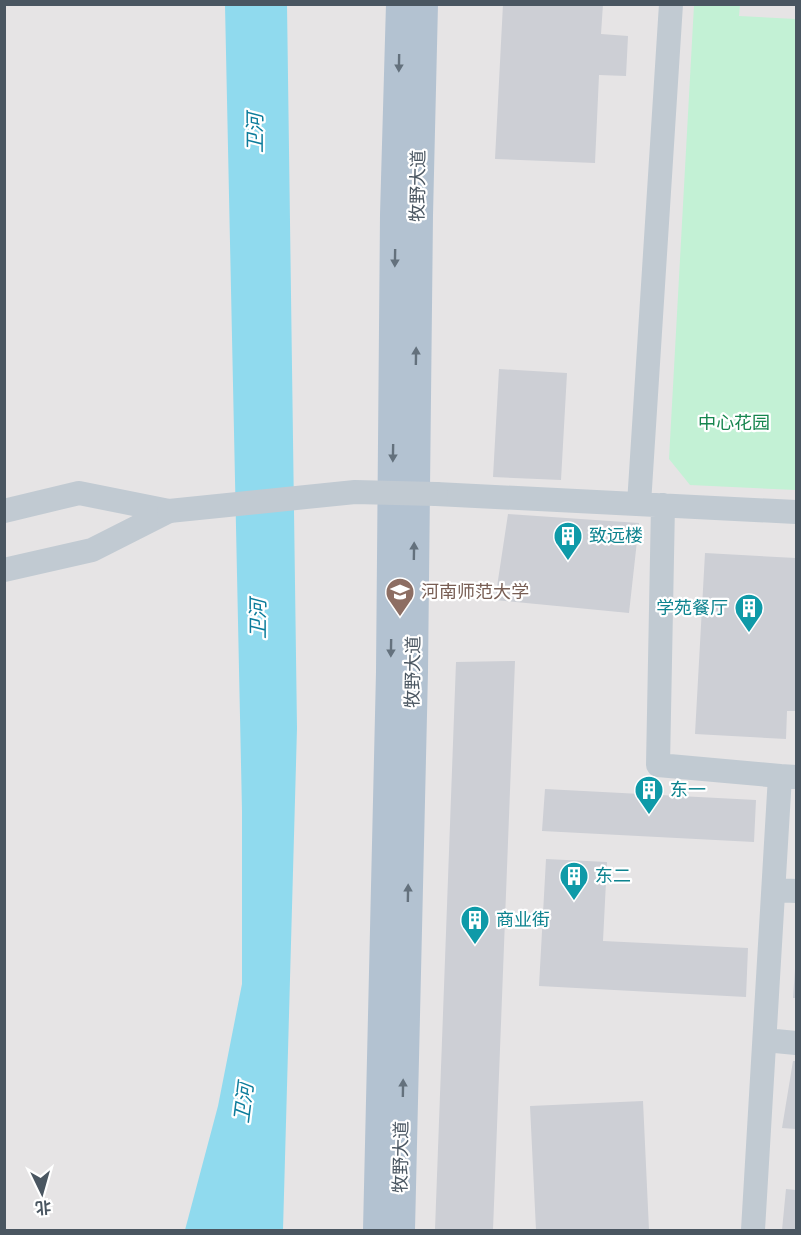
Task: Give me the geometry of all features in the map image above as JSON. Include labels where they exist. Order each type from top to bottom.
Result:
[{"type":"main road","name":"牧野大道","points":[[378,1230],[391,672],[395,215],[400,4]]},
{"type":"main road","name":"牧野大道","points":[[400,1230],[413,672],[418,215],[423,4]]},
{"type":"lane","points":[[670,4],[651,505],[658,765],[788,776],[785,891],[765,1040],[753,1230]]},
{"type":"lane","points":[[4,511],[79,494],[169,511],[355,492],[796,512]]},
{"type":"lane","points":[[4,570],[92,550],[169,511]]},
{"type":"lane","points":[[765,1040],[796,1043]]},
{"type":"shaded area","name":"河南师范大学","points":[[5,5],[796,5],[796,1230],[5,1230]]},
{"type":"green space","name":"中心花园","points":[[694,5],[740,5],[739,16],[796,19],[796,490],[690,485],[669,459]]},
{"type":"water","name":"卫河","points":[[225,5],[287,5],[297,728],[283,1230],[185,1230],[218,1106],[242,984],[242,811]]},
{"type":"building","points":[[503,4],[603,4],[601,34],[628,36],[626,76],[599,75],[595,163],[495,159]]},
{"type":"building","points":[[499,369],[567,373],[561,480],[493,477]]},
{"type":"building","name":"致远楼","points":[[508,514],[639,523],[629,613],[495,600]]},
{"type":"building","name":"学苑餐厅","points":[[705,553],[796,558],[796,711],[787,711],[786,739],[695,734]]},
{"type":"building","name":"商业街","points":[[515,661],[493,1230],[435,1230],[456,662]]},
{"type":"building","name":"东一","points":[[545,789],[756,800],[754,842],[542,831]]},
{"type":"building","name":"东二","points":[[546,859],[607,862],[603,941],[748,948],[746,997],[539,986]]},
{"type":"building","points":[[795,969],[796,998],[793,998]]},
{"type":"building","points":[[793,1061],[796,1061],[796,1129],[782,1128]]},
{"type":"building","points":[[643,1101],[649,1230],[536,1230],[530,1106]]},
{"type":"building","points":[[786,1189],[796,1190],[796,1230],[782,1230]]},
{"type":"place","name":"致远楼","points":[[568,562]]},
{"type":"place","name":"河南师范大学","points":[[400,618]]},
{"type":"place","name":"学苑餐厅","points":[[749,634]]},
{"type":"place","name":"东一","points":[[649,816]]},
{"type":"place","name":"东二","points":[[574,902]]},
{"type":"place","name":"商业街","points":[[475,946]]}]
